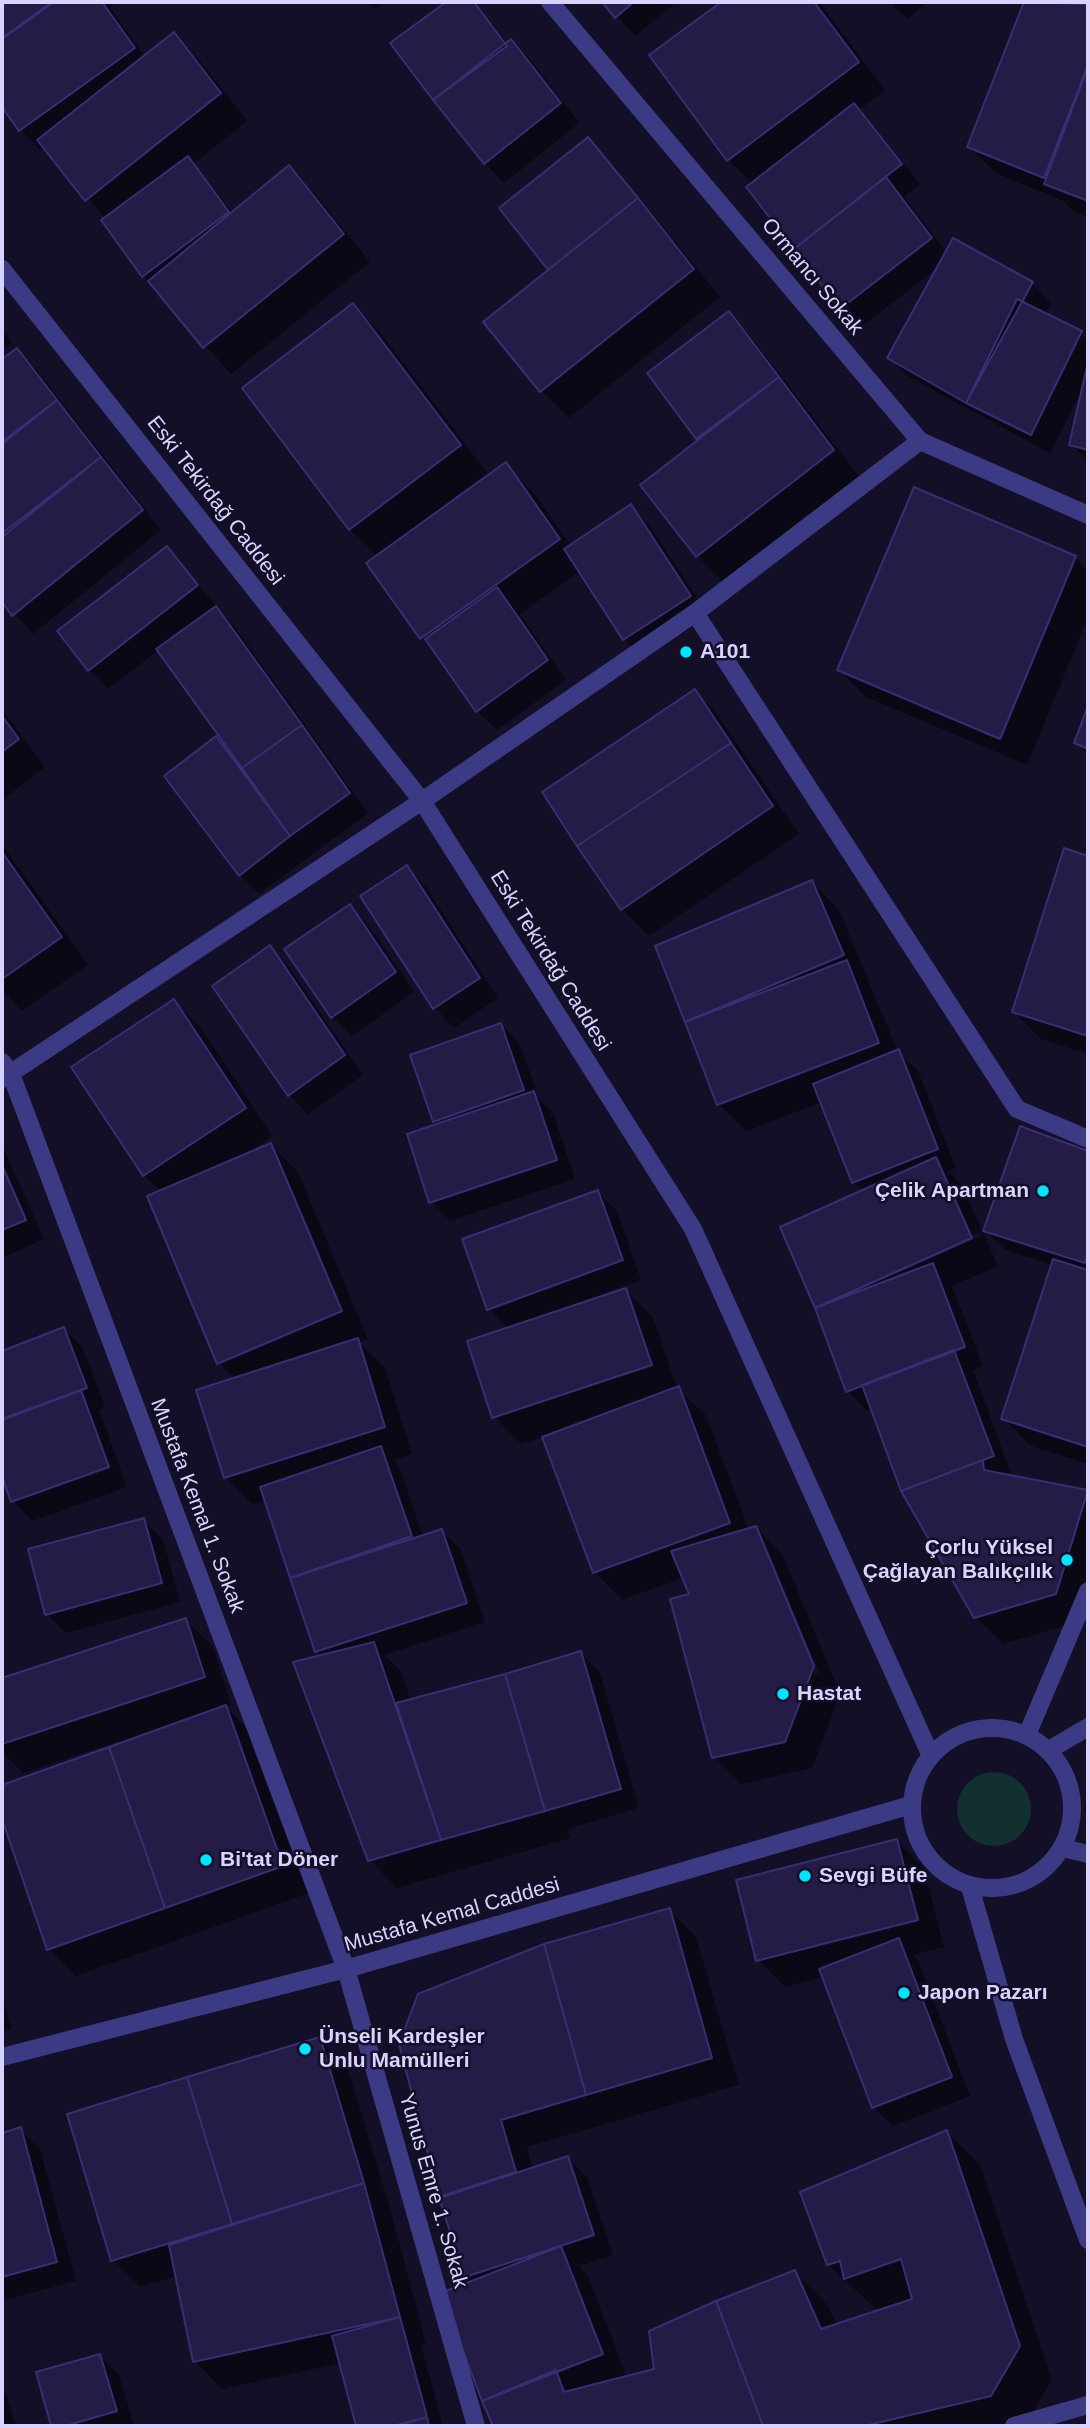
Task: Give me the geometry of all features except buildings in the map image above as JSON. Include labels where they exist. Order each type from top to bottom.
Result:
[{"type":"street","name":"Ormancı Sokak","points":[[550,2],[920,441],[1088,515]]},
{"type":"street","name":"Eski Tekirdağ Caddesi","points":[[2,269],[422,801],[693,1229],[931,1756]]},
{"type":"street","points":[[5,1072],[422,801],[695,613],[920,441]]},
{"type":"street","points":[[695,613],[1017,1110],[1088,1139]]},
{"type":"street","name":"Mustafa Kemal 1. Sokak","points":[[5,1072],[346,1969]]},
{"type":"street","points":[[1027,1735],[1088,1591]]},
{"type":"street","points":[[1002,1727],[1027,1735],[1049,1750],[1064,1772],[1072,1796],[1072,1823],[1063,1848],[1046,1869],[1023,1884],[997,1889],[970,1887],[946,1875],[926,1856],[915,1832],[911,1805],[917,1779],[931,1756],[951,1739],[975,1729],[1002,1727]]},
{"type":"street","points":[[1049,1750],[1088,1727]]},
{"type":"street","name":"Mustafa Kemal Caddesi","points":[[2,2057],[346,1969],[911,1805]]},
{"type":"street","points":[[1063,1848],[1088,1854]]},
{"type":"street","points":[[970,1887],[1014,2039],[1088,2240]]},
{"type":"street","name":"Yunus Emre 1. Sokak","points":[[346,1969],[476,2426]]},
{"type":"street","points":[[1014,2426],[1088,2405]]},
{"type":"green space","points":[[987,1772],[1001,1772],[1015,1778],[1025,1788],[1031,1809],[1029,1823],[1015,1840],[1001,1846],[987,1846],[973,1840],[963,1830],[957,1816],[957,1802],[963,1788],[973,1778]]},
{"type":"place","name":"A101","points":[[686,652]]},
{"type":"place","name":"Çelik Apartman","points":[[1043,1191]]},
{"type":"place","name":"Çorlu Yüksel Çağlayan Balıkçılık","points":[[1067,1560]]},
{"type":"place","name":"Hastat","points":[[783,1694]]},
{"type":"place","name":"Bi'tat Döner","points":[[206,1860]]},
{"type":"place","name":"Sevgi Büfe","points":[[805,1876]]},
{"type":"place","name":"Japon Pazarı","points":[[904,1993]]},
{"type":"place","name":"Ünseli Kardeşler Unlu Mamülleri","points":[[305,2049]]}]
